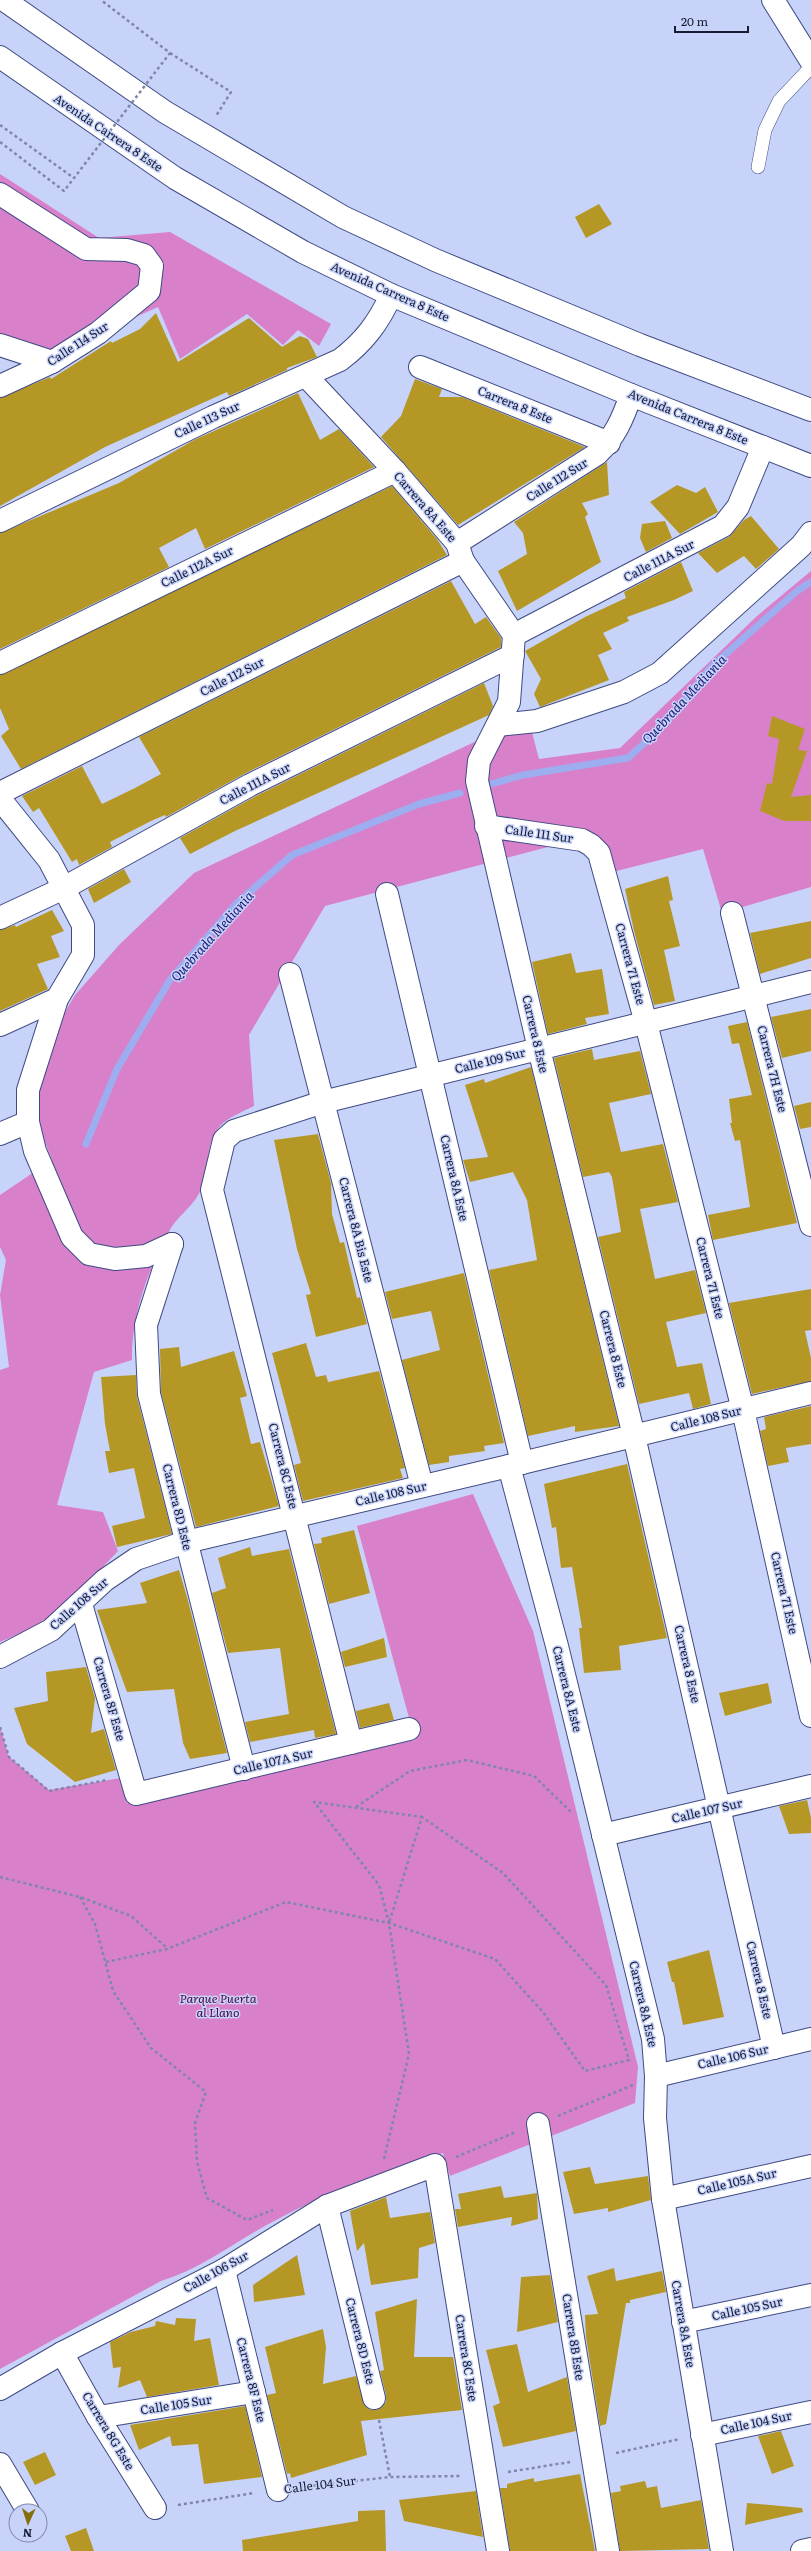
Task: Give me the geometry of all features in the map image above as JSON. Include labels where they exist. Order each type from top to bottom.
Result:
[{"type":"main road","points":[[4,0],[165,112],[343,217],[435,260],[633,342],[811,410]]},
{"type":"main road","points":[[773,0],[811,61]]},
{"type":"main road","name":"Avenida Carrera 8 Este","points":[[0,57],[76,112],[182,182],[303,252],[391,295],[631,395],[811,466]]},
{"type":"main road","name":"Calle 114 Sur","points":[[0,194],[86,249],[127,250],[144,255],[152,266],[149,291],[98,334],[52,362],[0,386]]},
{"type":"main road","name":"Calle 113 Sur","points":[[0,521],[212,417],[340,360],[357,347],[372,330],[391,295]]},
{"type":"main road","points":[[0,345],[52,362]]},
{"type":"main road","name":"Carrera 8 Este","points":[[420,367],[609,443]]},
{"type":"main road","name":"Carrera 8A Este","points":[[306,376],[395,471],[460,552],[514,645]]},
{"type":"main road","name":"Calle 112 Sur","points":[[0,793],[460,552],[597,454],[609,443],[617,429],[631,395]]},
{"type":"main road","name":"Calle 111A Sur","points":[[0,918],[62,889],[250,785],[514,645],[723,526],[738,507],[763,447]]},
{"type":"main road","name":"Calle 112A Sur","points":[[0,663],[395,471]]},
{"type":"main road","points":[[498,725],[537,721],[624,692],[660,673],[801,546],[811,533]]},
{"type":"main road","name":"Carrera 8 Este","points":[[514,645],[509,702],[479,761],[477,780],[486,826],[539,1049],[634,1436],[774,2048]]},
{"type":"main road","points":[[0,799],[49,860],[62,889],[83,925],[83,955],[57,999],[28,1090],[28,1122],[0,1134]]},
{"type":"main road","name":"Calle 111 Sur","points":[[486,826],[582,840],[591,845]]},
{"type":"main road","name":"Carrera 7I Este","points":[[591,845],[599,853],[646,1023],[743,1410],[811,1716]]},
{"type":"main road","name":"Carrera 8A Este","points":[[387,894],[430,1076],[515,1465],[557,1646],[653,2039],[656,2076],[655,2118],[662,2199],[722,2551]]},
{"type":"main road","name":"Carrera 7H Este","points":[[732,913],[811,1225]]},
{"type":"main road","name":"Carrera 8A Bis Este","points":[[290,974],[422,1486]]},
{"type":"main road","name":"Calle 109 Sur","points":[[212,1190],[224,1140],[234,1131],[323,1102],[811,982]]},
{"type":"main road","points":[[0,1025],[57,999]]},
{"type":"main road","name":"Carrera 8D Este","points":[[28,1122],[35,1151],[72,1237],[89,1254],[115,1259],[146,1256],[172,1244],[146,1325],[149,1394],[244,1769]]},
{"type":"main road","name":"Carrera 8C Este","points":[[212,1190],[296,1516],[352,1743]]},
{"type":"main road","name":"Calle 108 Sur","points":[[0,1657],[51,1630],[106,1580],[136,1559],[186,1542],[515,1465],[811,1393]]},
{"type":"main road","name":"Carrera 8F Este","points":[[81,1604],[134,1785]]},
{"type":"main road","name":"Calle 107A Sur","points":[[134,1785],[244,1769],[409,1729]]},
{"type":"main road","name":"Calle 107 Sur","points":[[601,1827],[719,1808],[811,1786]]},
{"type":"main road","name":"Calle 106 Sur","points":[[656,2076],[811,2039]]},
{"type":"main road","name":"Carrera 8B Este","points":[[538,2124],[608,2551]]},
{"type":"main road","name":"Carrera 8C Este","points":[[435,2165],[498,2551]]},
{"type":"main road","name":"Calle 106 Sur","points":[[0,2389],[62,2352],[224,2270],[327,2206],[435,2165]]},
{"type":"main road","name":"Calle 105A Sur","points":[[662,2199],[811,2166]]},
{"type":"main road","name":"Carrera 8D Este","points":[[327,2206],[374,2398]]},
{"type":"main road","name":"Carrera 8F Este","points":[[224,2270],[278,2490]]},
{"type":"main road","name":"Calle 105 Sur","points":[[683,2322],[811,2295]]},
{"type":"main road","name":"Carrera 8G Este","points":[[62,2352],[98,2417],[155,2508]]},
{"type":"main road","name":"Calle 105 Sur","points":[[98,2417],[254,2392]]},
{"type":"main road","name":"Calle 104 Sur","points":[[702,2435],[811,2412]]},
{"type":"main road","points":[[0,2464],[23,2503]]},
{"type":"main road","points":[[802,2551],[811,2549]]},
{"type":"lane","points":[[758,167],[765,130],[779,101],[811,67]]},
{"type":"path","points":[[100,0],[170,53],[231,92]]},
{"type":"path","points":[[0,142],[64,191],[170,53]]},
{"type":"path","points":[[0,125],[74,178]]},
{"type":"path","points":[[0,1727],[9,1757],[49,1790],[134,1785]]},
{"type":"path","points":[[356,1807],[410,1771],[467,1760],[534,1776],[571,1812],[601,1827]]},
{"type":"path","points":[[106,1962],[167,1949],[286,1902],[388,1923],[495,1959],[542,2011],[585,2071],[629,2060],[606,1985],[503,1873],[422,1817],[314,1802],[379,1885],[388,1923],[409,2054],[382,2165]]},
{"type":"path","points":[[388,1923],[422,1817]]},
{"type":"path","points":[[0,1877],[80,1897],[131,1916],[167,1949]]},
{"type":"path","points":[[80,1897],[95,1924],[113,1991],[151,2048],[206,2092],[195,2123],[197,2162],[206,2198],[247,2220],[275,2209]]},
{"type":"path","name":"Carrera 8D Este","points":[[374,2398],[390,2477]]},
{"type":"path","name":"Calle 104 Sur","points":[[155,2508],[278,2490],[390,2477],[486,2476]]},
{"type":"green space","points":[[0,174],[99,238],[170,232],[331,324],[319,346],[298,330],[283,345],[247,314],[180,359],[158,307],[55,353],[0,341]]},
{"type":"green space","points":[[811,571],[811,887],[722,913],[703,849],[597,876],[586,837],[325,906],[249,1035],[254,1106],[227,1120],[215,1133],[199,1194],[170,1230],[162,1245],[142,1293],[134,1327],[132,1360],[94,1372],[57,1505],[103,1512],[118,1551],[66,1606],[30,1629],[0,1642],[0,1370],[9,1367],[0,1295],[6,1260],[0,1247],[0,1195],[52,1160],[37,1121],[40,1088],[51,1036],[75,995],[119,945],[194,873],[528,717],[539,759],[620,748],[757,616]]},
{"type":"green space","name":"Parque Puerta al Llano","points":[[473,1494],[533,1631],[638,2067],[635,2103],[450,2176],[443,2153],[338,2191],[276,2220],[192,2269],[161,2281],[0,2369],[0,1727],[9,1757],[49,1790],[121,1778],[127,1803],[415,1740],[357,1526]]},
{"type":"building","points":[[599,204],[612,224],[586,238],[575,217]]},
{"type":"building","points":[[156,313],[178,362],[249,318],[282,347],[300,336],[308,339],[317,357],[287,368],[287,370],[229,396],[227,392],[105,447],[0,506],[0,398],[50,377],[51,379],[111,341],[112,343],[140,329]]},
{"type":"building","points":[[415,379],[442,389],[439,397],[462,397],[585,447],[458,525],[381,437],[401,416]]},
{"type":"building","points":[[298,393],[320,440],[339,429],[374,467],[205,549],[196,528],[159,548],[169,567],[0,649],[0,533],[119,483],[194,440]]},
{"type":"building","points":[[607,462],[609,495],[582,503],[588,514],[585,517],[601,562],[517,611],[498,571],[527,554],[523,533],[514,522]]},
{"type":"building","points":[[677,485],[696,493],[705,487],[718,512],[680,534],[650,502]]},
{"type":"building","points":[[392,486],[437,539],[447,555],[21,769],[1,736],[9,729],[0,708],[0,675]]},
{"type":"building","points":[[751,516],[779,549],[756,569],[744,556],[717,573],[698,553],[729,537],[744,520]]},
{"type":"building","points":[[665,521],[672,538],[646,552],[640,538],[642,524]]},
{"type":"building","points":[[681,562],[693,591],[674,600],[627,617],[629,621],[603,633],[612,649],[598,655],[609,680],[540,707],[534,694],[541,679],[525,651],[585,617],[626,598],[624,592]]},
{"type":"building","points":[[451,581],[475,624],[486,617],[501,638],[501,647],[244,774],[166,817],[165,815],[151,821],[110,842],[112,847],[79,865],[77,859],[72,862],[39,808],[33,812],[22,796],[82,766],[102,804],[135,788],[161,774],[139,737]]},
{"type":"building","points":[[484,683],[493,706],[489,715],[235,831],[190,854],[180,838],[256,796]]},
{"type":"building","points":[[772,716],[805,729],[798,750],[807,751],[791,797],[811,795],[811,821],[784,821],[760,811],[767,783],[772,784],[779,739],[768,736]]},
{"type":"building","points":[[124,869],[131,882],[94,903],[88,889]]},
{"type":"building","points":[[668,876],[673,900],[669,901],[680,946],[664,950],[675,1001],[654,1005],[634,931],[625,889]]},
{"type":"building","points":[[52,910],[64,931],[51,936],[60,957],[37,964],[48,989],[0,1011],[0,930],[15,925],[16,927]]},
{"type":"building","points":[[811,921],[811,958],[760,974],[750,933]]},
{"type":"building","points":[[571,953],[576,973],[602,969],[609,1014],[585,1018],[587,1024],[548,1034],[532,962]]},
{"type":"building","points":[[811,1009],[811,1051],[782,1058],[771,1017]]},
{"type":"building","points":[[747,1022],[797,1223],[713,1240],[708,1215],[750,1207],[740,1140],[735,1141],[730,1123],[732,1123],[729,1099],[752,1095],[739,1043],[732,1044],[728,1026]]},
{"type":"building","points":[[592,1049],[594,1060],[640,1051],[651,1094],[609,1103],[621,1152],[663,1144],[678,1202],[640,1209],[655,1279],[695,1270],[706,1313],[666,1322],[677,1367],[702,1363],[711,1404],[693,1409],[689,1393],[639,1404],[598,1237],[621,1232],[612,1177],[609,1172],[583,1177],[554,1058]]},
{"type":"building","points":[[531,1067],[619,1426],[575,1432],[575,1426],[528,1436],[489,1270],[537,1260],[527,1200],[513,1172],[470,1182],[463,1160],[488,1157],[465,1085],[484,1079],[485,1083]]},
{"type":"building","points":[[811,1102],[811,1127],[800,1129],[794,1106]]},
{"type":"building","points":[[318,1134],[331,1183],[332,1214],[340,1243],[344,1242],[357,1298],[360,1297],[367,1324],[316,1337],[306,1295],[311,1294],[297,1249],[274,1140]]},
{"type":"building","points":[[464,1273],[504,1443],[484,1446],[485,1451],[449,1456],[449,1462],[429,1465],[402,1360],[440,1350],[431,1311],[392,1319],[385,1292]]},
{"type":"building","points":[[811,1289],[811,1330],[805,1331],[811,1358],[811,1381],[752,1394],[729,1303]]},
{"type":"building","points":[[306,1343],[316,1377],[326,1375],[328,1382],[379,1371],[405,1468],[400,1469],[403,1478],[303,1501],[294,1465],[301,1463],[272,1353]]},
{"type":"building","points":[[179,1347],[181,1367],[234,1351],[247,1396],[240,1398],[251,1444],[260,1442],[279,1506],[196,1527],[161,1392],[160,1349]]},
{"type":"building","points":[[136,1375],[137,1397],[172,1534],[117,1547],[112,1526],[145,1518],[134,1468],[109,1473],[105,1451],[110,1451],[105,1424],[101,1377]]},
{"type":"building","points":[[811,1406],[811,1444],[786,1448],[789,1462],[768,1466],[760,1431],[766,1429],[764,1417]]},
{"type":"building","points":[[627,1464],[667,1638],[619,1646],[621,1670],[584,1673],[579,1628],[582,1628],[572,1567],[561,1568],[556,1527],[552,1528],[544,1484]]},
{"type":"building","points":[[354,1530],[370,1593],[329,1604],[314,1544],[322,1543],[321,1538]]},
{"type":"building","points":[[250,1547],[252,1556],[289,1549],[336,1734],[315,1738],[314,1730],[250,1742],[245,1722],[289,1714],[280,1648],[228,1653],[212,1593],[226,1588],[218,1558]]},
{"type":"building","points":[[179,1570],[227,1753],[190,1759],[183,1743],[174,1689],[127,1692],[97,1610],[147,1603],[140,1583]]},
{"type":"building","points":[[384,1638],[387,1657],[345,1667],[341,1652]]},
{"type":"building","points":[[86,1667],[95,1698],[91,1733],[104,1729],[116,1770],[75,1782],[27,1744],[14,1708],[48,1701],[46,1672]]},
{"type":"building","points":[[768,1683],[772,1703],[725,1716],[719,1693]]},
{"type":"building","points":[[389,1703],[394,1720],[360,1728],[356,1711]]},
{"type":"building","points":[[807,1800],[811,1818],[811,1833],[789,1834],[779,1806]]},
{"type":"building","points":[[709,1950],[724,2017],[683,2025],[674,1982],[672,1982],[667,1962]]},
{"type":"building","points":[[590,2167],[595,2184],[648,2176],[651,2200],[608,2212],[608,2208],[574,2214],[563,2172]]},
{"type":"building","points":[[501,2186],[504,2198],[537,2193],[538,2219],[511,2226],[512,2217],[458,2227],[455,2209],[461,2209],[458,2194]]},
{"type":"building","points":[[386,2197],[390,2218],[430,2212],[435,2243],[419,2248],[418,2278],[371,2285],[364,2243],[357,2251],[350,2211]]},
{"type":"building","points":[[297,2255],[305,2295],[254,2302],[253,2285]]},
{"type":"building","points":[[614,2268],[616,2281],[662,2271],[666,2292],[630,2300],[630,2303],[626,2303],[606,2424],[600,2426],[586,2337],[585,2315],[598,2314],[587,2276]]},
{"type":"building","points":[[550,2275],[558,2322],[517,2332],[521,2277]]},
{"type":"building","points":[[417,2299],[414,2357],[453,2357],[462,2410],[361,2421],[367,2455],[291,2478],[290,2473],[287,2474],[267,2395],[276,2393],[265,2347],[323,2329],[326,2347],[323,2384],[356,2376],[365,2406],[371,2410],[377,2410],[386,2402],[386,2395],[380,2371],[384,2370],[375,2312]]},
{"type":"building","points":[[176,2318],[196,2319],[194,2341],[210,2338],[219,2385],[147,2397],[140,2380],[118,2388],[121,2367],[113,2368],[110,2342],[131,2332],[155,2326],[156,2321],[175,2325]]},
{"type":"building","points":[[517,2344],[528,2392],[567,2377],[576,2431],[503,2447],[493,2406],[500,2403],[486,2350]]},
{"type":"building","points":[[245,2406],[262,2477],[204,2484],[198,2444],[172,2446],[170,2436],[139,2450],[130,2425]]},
{"type":"building","points":[[781,2431],[794,2466],[772,2474],[758,2436]]},
{"type":"building","points":[[45,2452],[56,2475],[35,2485],[23,2462]]},
{"type":"building","points":[[580,2474],[595,2551],[510,2551],[500,2488],[507,2488],[507,2484],[534,2478],[534,2482]]},
{"type":"building","points":[[645,2481],[647,2488],[657,2486],[661,2508],[701,2500],[709,2549],[620,2551],[611,2493],[621,2491],[620,2486]]},
{"type":"building","points":[[476,2491],[483,2537],[404,2521],[399,2500]]},
{"type":"building","points":[[747,2503],[802,2508],[803,2512],[745,2525]]},
{"type":"building","points":[[385,2510],[386,2551],[243,2551],[242,2540],[358,2521],[358,2511]]},
{"type":"building","points":[[86,2528],[94,2551],[71,2551],[65,2536]]},
{"type":"waterway","name":"Quebrada Mediania","points":[[491,784],[523,775],[628,758],[666,723],[711,667],[797,591],[811,582]]},
{"type":"waterway","name":"Quebrada Mediania","points":[[86,1144],[117,1069],[170,980],[236,904],[292,855],[419,804],[460,793]]}]
